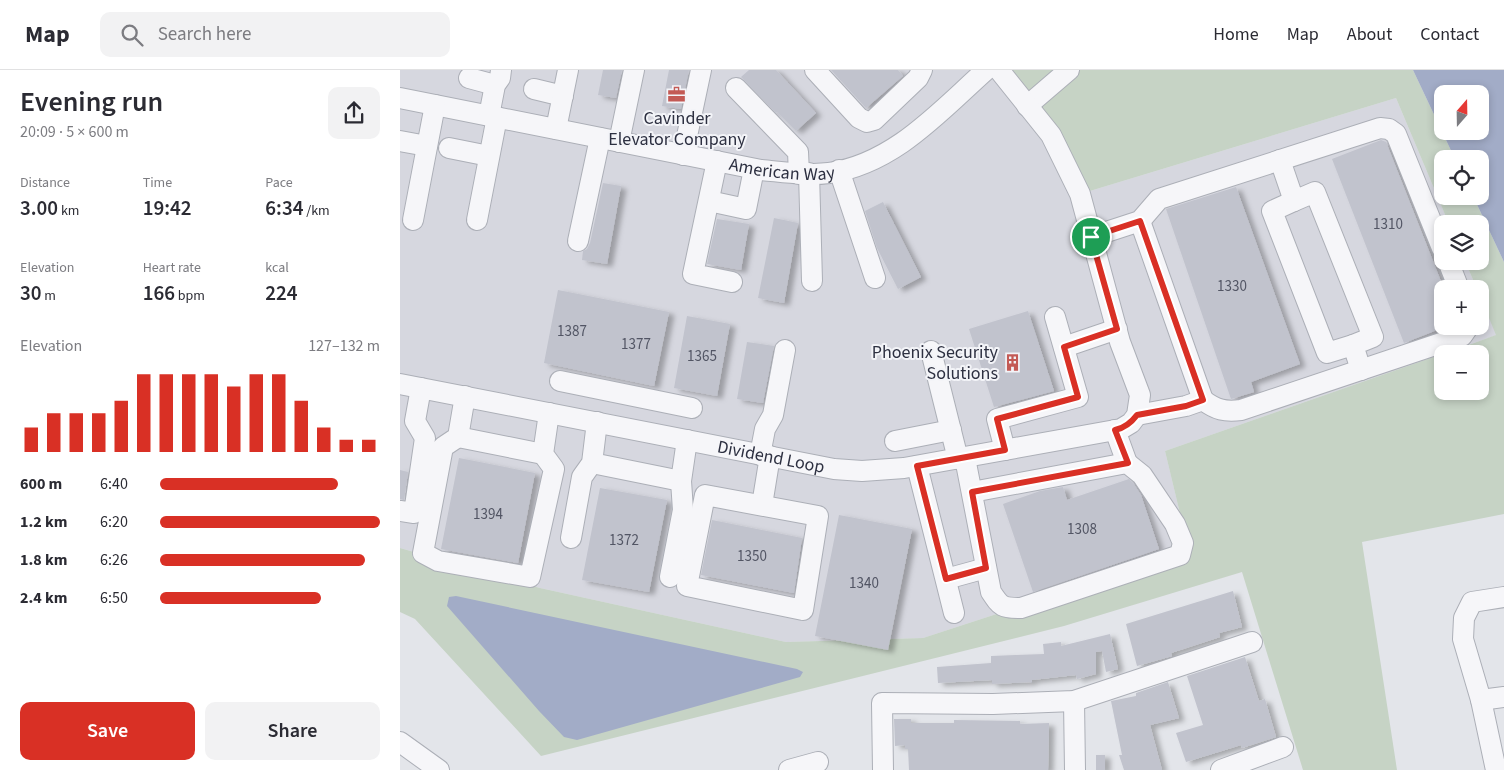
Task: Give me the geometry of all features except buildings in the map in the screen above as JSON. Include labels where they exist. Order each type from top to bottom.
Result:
[{"type":"street","points":[[556,129],[568,70]]},
{"type":"street","points":[[578,241],[634,70]]},
{"type":"street","points":[[683,154],[701,70]]},
{"type":"street","points":[[816,70],[859,118],[867,122],[874,120],[887,108],[918,78],[922,70]]},
{"type":"street","name":"American Way","points":[[400,98],[754,169],[804,174],[830,172],[858,165],[892,150],[914,135],[986,70]]},
{"type":"street","points":[[999,70],[1051,135],[1080,194],[1117,329],[1140,395],[1137,415],[1186,406],[1203,400]]},
{"type":"street","points":[[1028,106],[1069,70]]},
{"type":"street","points":[[469,78],[498,77],[489,156],[477,220]]},
{"type":"street","points":[[736,88],[798,152],[804,174],[812,281]]},
{"type":"street","points":[[534,89],[563,96]]},
{"type":"street","points":[[413,220],[435,105]]},
{"type":"street","points":[[1091,237],[1140,221],[1159,199],[1380,128],[1389,129],[1396,134],[1434,228]]},
{"type":"street","points":[[400,141],[428,146]]},
{"type":"street","points":[[449,148],[489,156]]},
{"type":"street","points":[[1280,160],[1294,201]]},
{"type":"street","points":[[717,161],[693,274],[732,282]]},
{"type":"street","points":[[709,201],[746,209],[754,169]]},
{"type":"street","points":[[839,170],[875,278]]},
{"type":"street","points":[[1315,192],[1373,337],[1327,353],[1272,211],[1294,201],[1315,192]]},
{"type":"street","points":[[1140,221],[1203,400],[1214,408],[1226,412],[1241,410],[1463,335]]},
{"type":"street","points":[[1005,450],[997,419],[1078,397],[1055,317]]},
{"type":"street","points":[[1064,347],[1117,329]]},
{"type":"street","points":[[1353,345],[1362,370]]},
{"type":"street","points":[[762,505],[765,429],[773,415],[786,350]]},
{"type":"street","points":[[931,351],[951,430],[972,492],[991,592],[1000,606],[1021,608],[1180,555],[1183,542],[1175,524],[1142,474],[1128,463],[1115,430]]},
{"type":"street","points":[[560,381],[692,408]]},
{"type":"street","name":"Dividend Loop","points":[[400,384],[834,469],[862,471],[917,466],[1121,429],[1131,423],[1137,415]]},
{"type":"street","points":[[400,511],[414,513],[425,438],[407,419],[421,388]]},
{"type":"street","points":[[571,538],[582,477],[592,462],[595,388]]},
{"type":"street","points":[[458,437],[465,396]]},
{"type":"street","points":[[654,434],[660,402]]},
{"type":"street","points":[[543,454],[458,437],[443,447],[424,553],[438,561],[530,577],[554,470],[543,454],[549,413]]},
{"type":"street","points":[[896,441],[951,430]]},
{"type":"street","points":[[670,576],[683,510],[681,481],[687,440]]},
{"type":"street","points":[[592,462],[681,481]]},
{"type":"street","points":[[972,492],[1128,463]]},
{"type":"street","points":[[917,466],[954,613]]},
{"type":"street","points":[[705,495],[762,505],[818,516],[803,610],[687,586],[705,495]]},
{"type":"street","points":[[946,579],[986,568]]},
{"type":"street","points":[[1496,770],[1481,700],[1463,639],[1464,618],[1472,602],[1504,597]]},
{"type":"street","points":[[883,770],[882,703],[993,704],[1074,701],[1252,642]]},
{"type":"street","points":[[1481,700],[1504,697]]},
{"type":"street","points":[[1074,701],[1075,770]]},
{"type":"street","points":[[400,742],[440,770]]},
{"type":"street","points":[[1221,770],[1284,747]]},
{"type":"street","points":[[789,770],[818,762]]},
{"type":"shaded area","points":[[400,70],[999,70],[1080,194],[1396,98],[1434,188],[1434,205],[1441,205],[1445,215],[1434,215],[1434,270],[1469,270],[1473,280],[1434,280],[1434,335],[1489,335],[1489,317],[1497,335],[1468,345],[1434,345],[1434,357],[1165,451],[1189,551],[923,638],[786,642],[540,588],[400,548]]},
{"type":"green space","points":[[999,70],[1413,70],[1434,114],[1434,140],[1446,140],[1451,150],[1434,150],[1434,188],[1396,98],[1080,194]]},
{"type":"green space","points":[[1441,205],[1477,205],[1482,215],[1445,215]]},
{"type":"green space","points":[[1489,230],[1504,262],[1504,514],[1362,542],[1397,770],[1303,770],[1242,572],[1064,626],[541,756],[415,619],[400,612],[400,548],[540,588],[786,642],[923,638],[1189,551],[1165,451],[1434,357],[1434,400],[1489,400],[1489,345],[1469,345],[1496,335],[1489,318],[1489,280],[1473,280],[1469,270],[1489,270]]},
{"type":"water","points":[[1413,70],[1504,70],[1504,262],[1489,230],[1489,215],[1482,215],[1477,205],[1489,205],[1489,150],[1451,150],[1446,140],[1489,140],[1489,85],[1434,85],[1434,114]]},
{"type":"water","points":[[456,596],[797,669],[803,672],[800,677],[577,740],[564,737],[447,606],[449,597]]},
{"type":"place","name":"Cavinder Elevator Company","points":[[677,95]]},
{"type":"place","name":"Phoenix Security Solutions","points":[[1012,362]]},
{"type":"route","points":[[1140,221],[1203,400],[1186,406],[1137,415],[1131,423],[1115,430],[1128,463],[972,492],[986,568],[946,579],[917,466],[1005,450],[997,419],[1078,397],[1064,347],[1117,329],[1091,237],[1140,221]]}]
